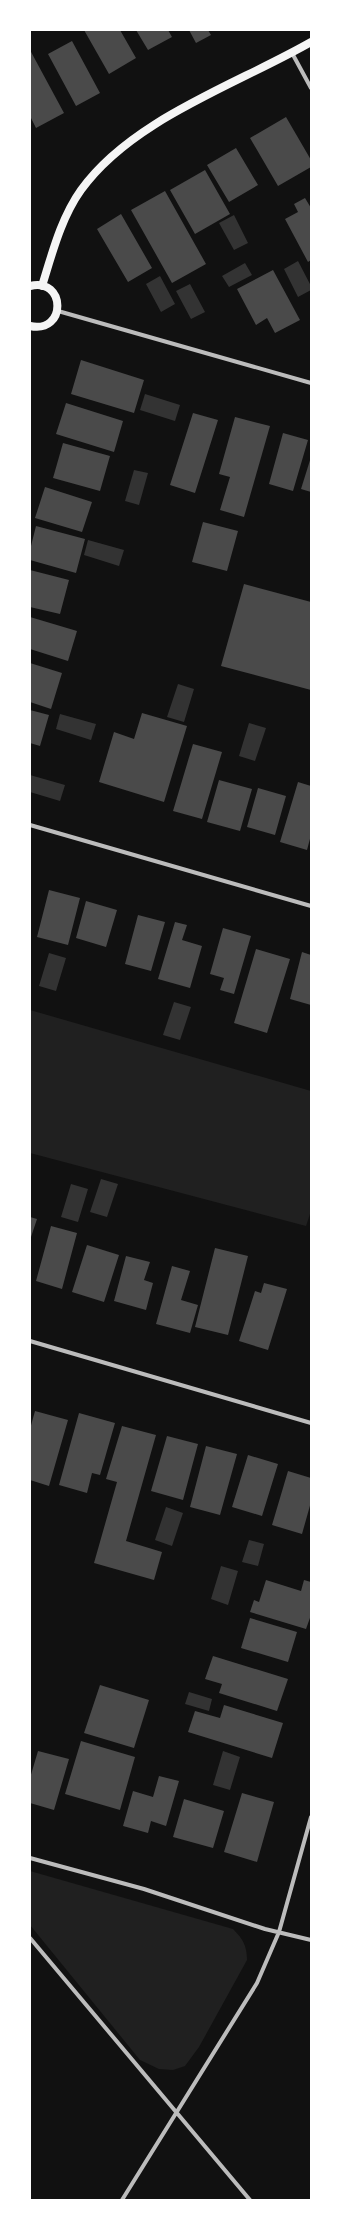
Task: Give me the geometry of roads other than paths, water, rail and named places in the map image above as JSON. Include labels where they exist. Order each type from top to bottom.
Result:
[{"type":"main road","points":[[42,286],[58,235],[81,190],[122,145],[142,132],[219,89],[311,42]]},
{"type":"main road","points":[[30,286],[42,286],[53,292],[58,304],[58,311],[52,321],[42,327],[30,327]]},
{"type":"street","points":[[292,53],[311,88]]},
{"type":"street","points":[[58,311],[311,383]]},
{"type":"street","points":[[30,825],[311,906]]},
{"type":"street","points":[[30,1341],[311,1423]]},
{"type":"street","points":[[122,2200],[257,1983],[279,1932],[311,1817]]},
{"type":"street","points":[[30,1858],[144,1890],[279,1932],[311,1940]]},
{"type":"street","points":[[30,1938],[250,2200]]}]
